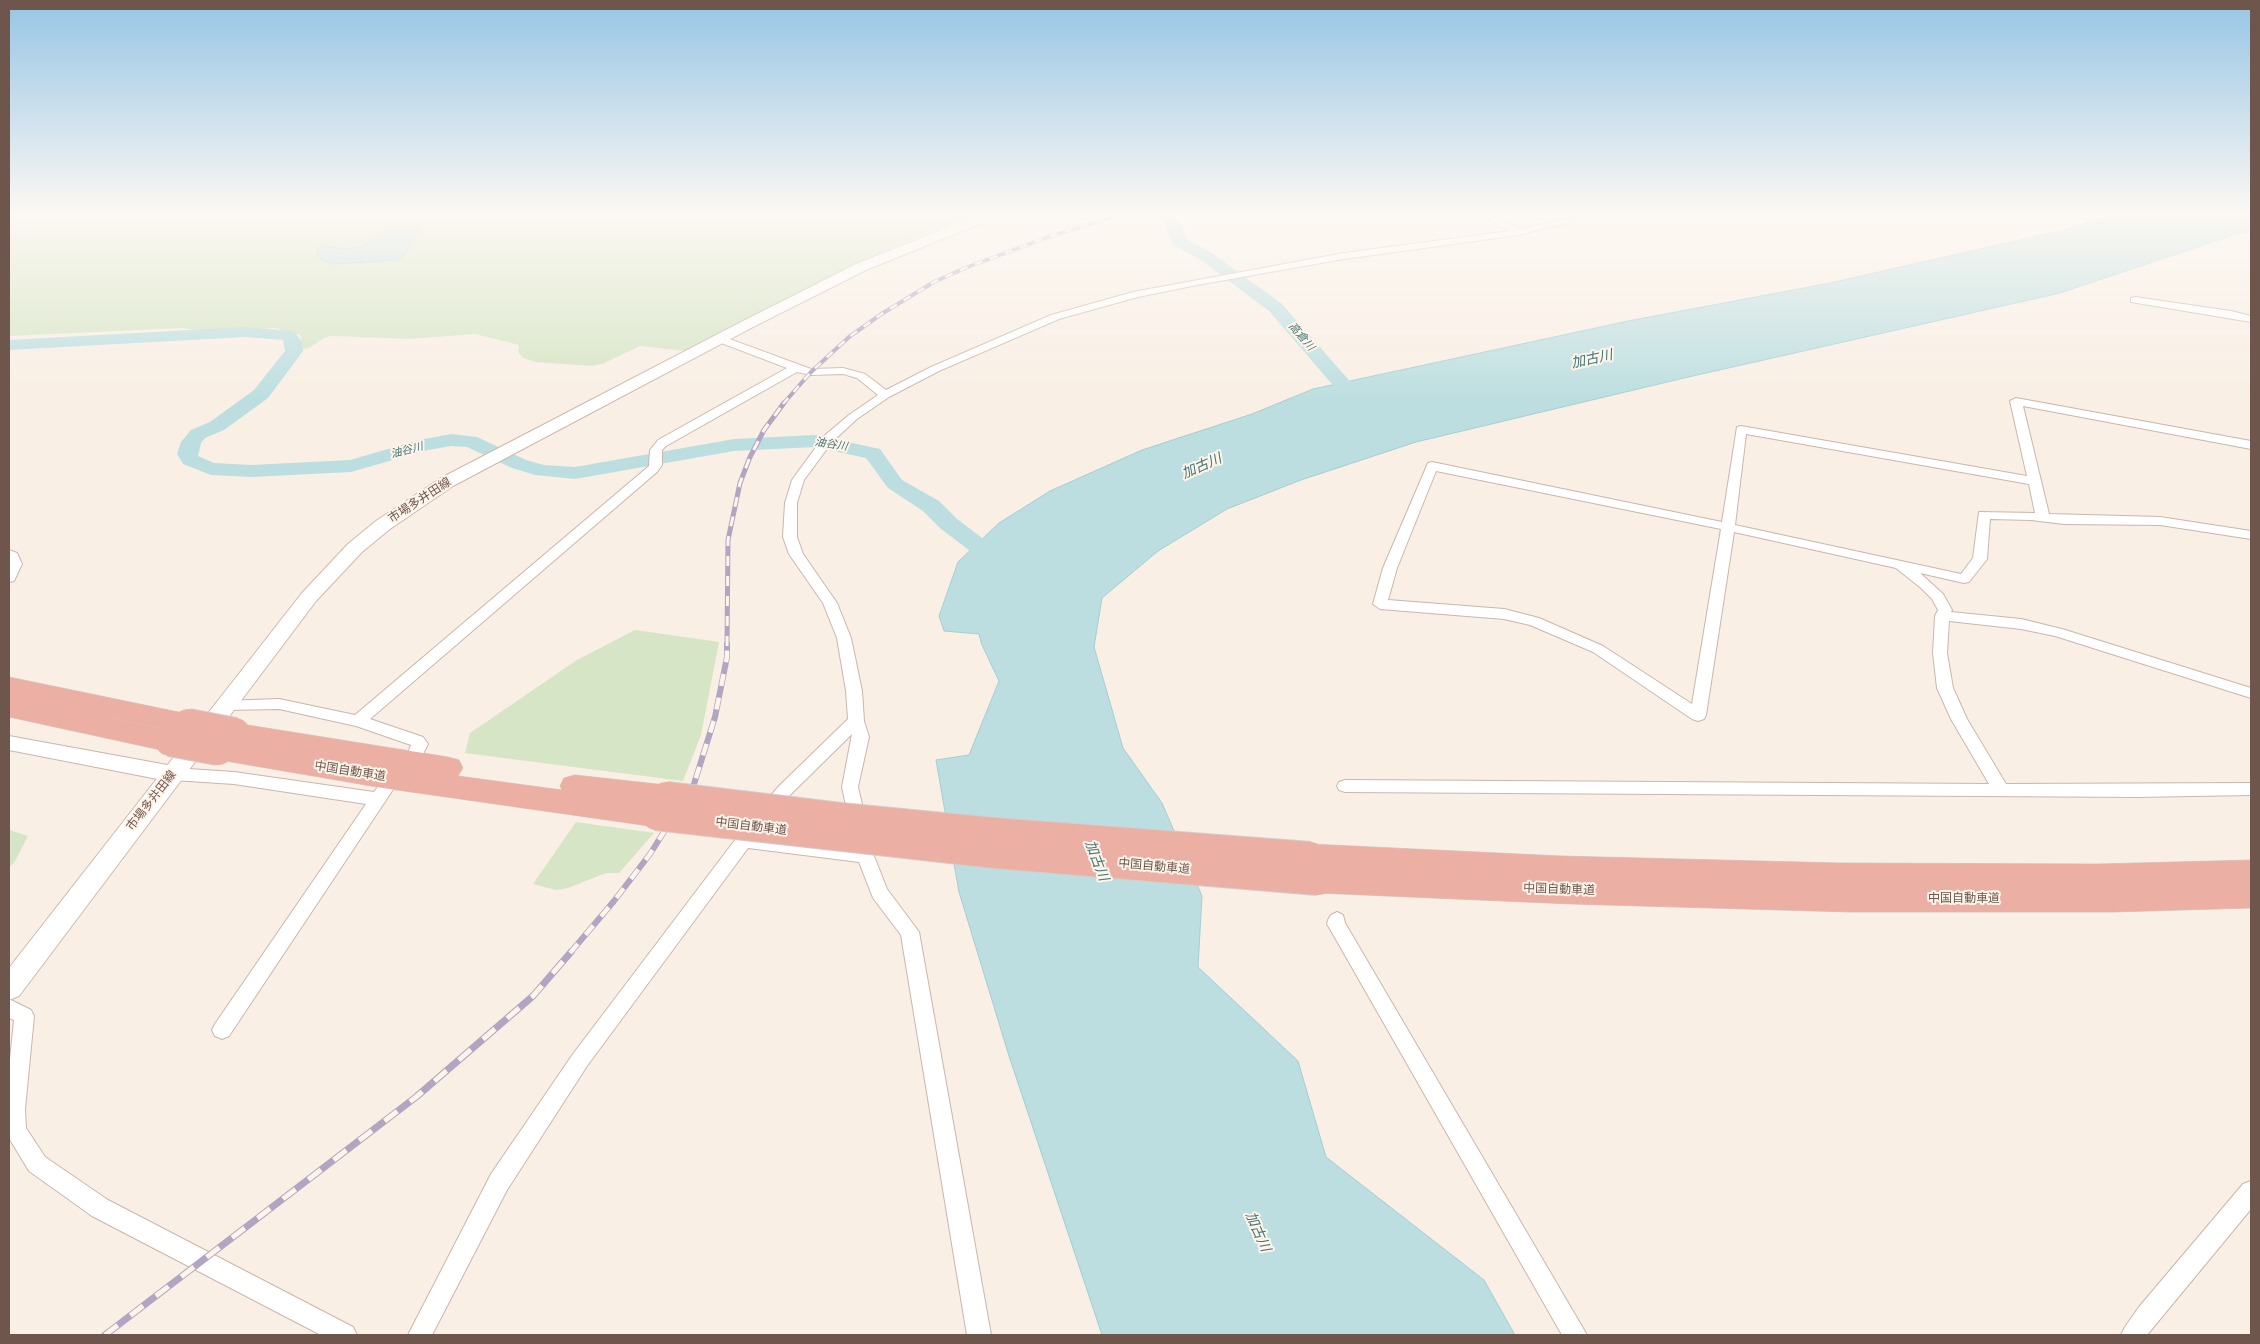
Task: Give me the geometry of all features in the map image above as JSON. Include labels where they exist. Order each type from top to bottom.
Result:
[{"type":"highway","name":"中国自動車道","points":[[9,688],[179,732],[383,778],[661,806],[995,853],[1314,868],[1571,891],[1849,899],[2113,899],[2251,895]]},
{"type":"highway","name":"中国自動車道","points":[[9,707],[179,732]]},
{"type":"highway","name":"中国自動車道","points":[[1314,868],[1561,869],[1840,876],[2098,877],[2251,873]]},
{"type":"main road","name":"市場多井田線","points":[[9,988],[309,597],[355,548],[382,525],[415,503],[487,460],[842,277]]},
{"type":"street","points":[[979,1335],[910,932],[878,893],[865,856],[850,787],[861,737],[856,721],[854,691],[844,638],[830,603],[796,554],[790,537],[791,503],[798,480],[824,444],[853,417],[885,396],[934,369],[1054,317],[1103,302],[1227,277]]},
{"type":"street","points":[[2135,300],[2251,318]]},
{"type":"street","points":[[720,339],[811,372],[842,371],[861,376],[885,396]]},
{"type":"street","points":[[358,721],[654,469],[656,465],[656,450],[662,444],[796,368]]},
{"type":"street","points":[[2043,518],[2016,401],[2251,445]]},
{"type":"street","points":[[2035,481],[1741,430],[1728,527],[1698,715],[1598,649],[1563,632],[1534,621],[1504,614],[1380,604],[1390,568],[1432,466],[1728,527],[1964,578],[1980,559],[1984,515],[2160,522],[2251,535]]},
{"type":"street","points":[[9,554],[16,564],[9,578]]},
{"type":"street","points":[[1898,563],[1938,597],[1944,610],[1940,652],[1945,688],[1959,719],[2001,790]]},
{"type":"street","points":[[1942,616],[2021,624],[2057,632],[2251,693]]},
{"type":"street","points":[[228,705],[279,704],[358,721],[417,741],[420,744],[417,750]]},
{"type":"street","points":[[420,1335],[504,1174],[580,1060],[744,841],[784,791],[856,721]]},
{"type":"street","points":[[9,743],[173,774],[234,778],[381,794],[222,1030]]},
{"type":"street","points":[[1345,786],[2001,790],[2251,789]]},
{"type":"street","points":[[744,841],[865,856]]},
{"type":"street","points":[[1337,920],[1336,924],[1575,1335]]},
{"type":"street","points":[[9,1008],[24,1016],[15,1109],[16,1130],[37,1164],[100,1208],[345,1335]]},
{"type":"street","points":[[2133,1335],[2147,1315],[2251,1192]]},
{"type":"green space","points":[[9,277],[831,277],[685,351],[640,346],[602,364],[591,366],[535,362],[523,358],[518,352],[519,345],[475,334],[410,339],[331,336],[324,338],[309,348],[302,349],[300,335],[275,328],[198,331],[183,328],[9,336]]},
{"type":"green space","points":[[635,630],[719,642],[701,735],[683,781],[465,753],[470,733],[577,660]]},
{"type":"green space","points":[[576,822],[654,833],[619,873],[606,873],[568,888],[556,890],[533,884]]},
{"type":"green space","points":[[9,830],[28,836],[14,863],[9,867]]},
{"type":"water","name":"加古川","points":[[1858,277],[2109,277],[2060,293],[1684,378],[1416,442],[1301,480],[1227,509],[1158,551],[1102,598],[1094,647],[1123,748],[1162,803],[1202,896],[1198,967],[1298,1061],[1326,1157],[1484,1280],[1515,1335],[1102,1335],[1009,1056],[959,892],[936,760],[969,755],[999,681],[982,645],[979,634],[944,631],[939,616],[958,562],[999,523],[1050,491],[1142,450],[1252,414],[1313,389],[1628,321]]},
{"type":"waterway","name":"高倉川","points":[[1234,277],[1275,307],[1363,408]]},
{"type":"waterway","name":"油谷川","points":[[9,345],[245,332],[288,335],[293,342],[294,351],[261,394],[217,426],[198,434],[191,442],[187,454],[190,460],[211,469],[251,471],[351,466],[426,444],[451,440],[470,441],[519,464],[542,471],[575,473],[734,445],[815,441],[873,453],[895,484],[931,506],[949,524],[1002,564]]},
{"type":"railway","points":[[783,404],[811,372],[849,337],[883,313],[946,277]]},
{"type":"railway","points":[[727,646],[728,540],[740,483],[750,457],[764,430],[784,403]]},
{"type":"railway","points":[[570,953],[614,901],[650,854],[694,784],[715,717],[727,657],[727,646]]},
{"type":"railway","points":[[105,1335],[416,1097],[533,996],[571,952]]}]
